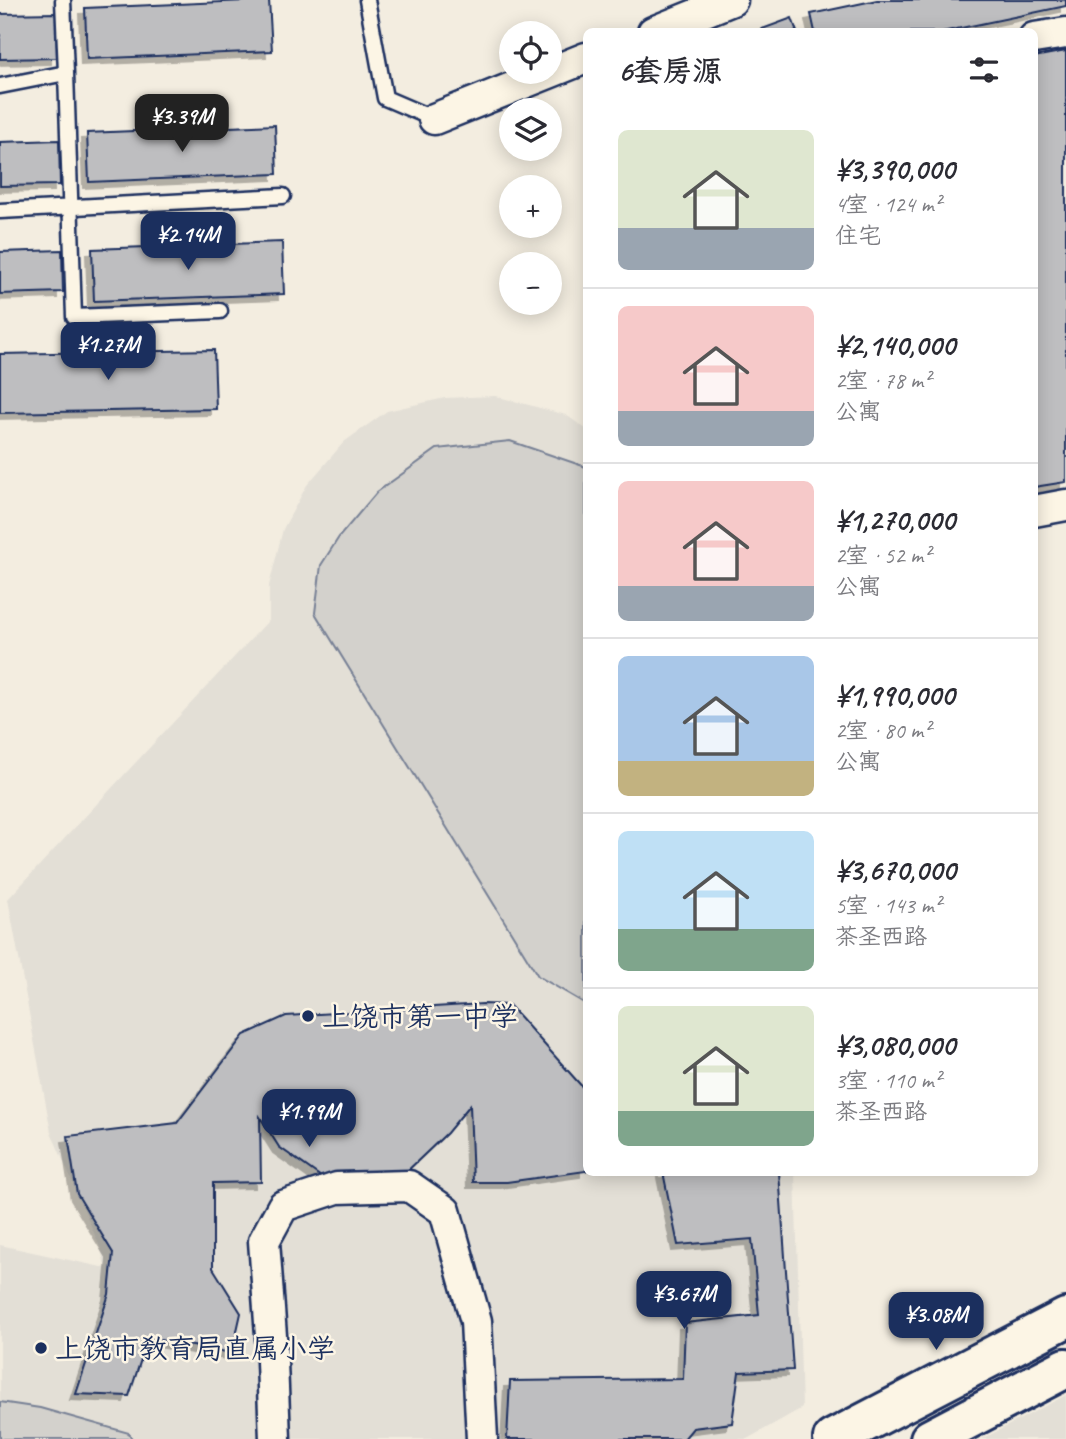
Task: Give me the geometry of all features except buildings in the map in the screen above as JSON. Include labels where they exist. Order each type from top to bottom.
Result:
[{"type":"main road","points":[[832,1439],[1066,1318]]},
{"type":"main road","points":[[930,1439],[1066,1368]]},
{"type":"street","points":[[663,28],[732,0]]},
{"type":"street","points":[[1038,37],[1066,33]]},
{"type":"street","points":[[434,118],[583,59]]},
{"type":"street","points":[[1038,510],[1066,505]]},
{"type":"street","points":[[275,1439],[264,1241],[283,1206],[337,1188],[409,1186],[445,1210],[476,1321],[482,1439]]},
{"type":"lane","points":[[63,0],[74,317],[220,311]]},
{"type":"lane","points":[[368,0],[385,98],[434,118]]},
{"type":"lane","points":[[0,86],[66,73]]},
{"type":"lane","points":[[0,211],[283,196]]},
{"type":"shaded area","name":"上饶市第一中学","points":[[495,396],[566,415],[583,427],[583,1176],[795,1176],[802,1408],[747,1439],[0,1439],[0,1245],[106,1268],[100,1247],[51,1132],[8,899],[269,620],[269,586],[283,529],[307,485],[344,442],[387,411],[445,398]]},
{"type":"shaded area","points":[[510,441],[583,466],[583,1002],[538,976],[315,613],[321,565],[339,537],[377,492],[437,449]]},
{"type":"shaded area","points":[[1066,1395],[1066,1439],[982,1439]]},
{"type":"shaded area","points":[[0,1402],[40,1408],[129,1433],[132,1439],[0,1439]]},
{"type":"place","name":"上饶市第一中学","points":[[308,1016]]},
{"type":"place","name":"上饶市教育局直属小学","points":[[41,1348]]}]
